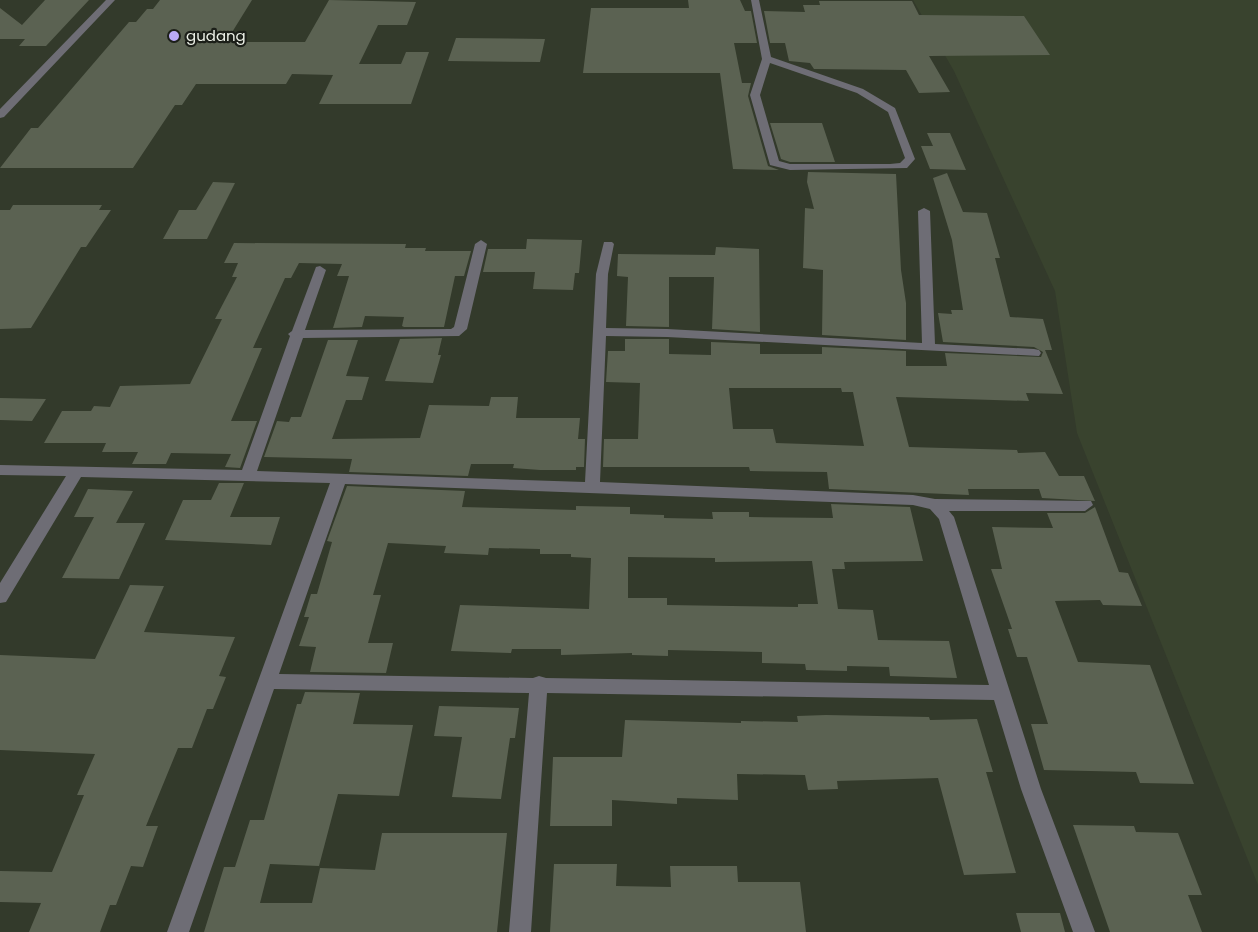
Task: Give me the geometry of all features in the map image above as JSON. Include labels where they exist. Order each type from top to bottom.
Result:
[{"type":"street","points":[[0,115],[111,0]]},
{"type":"street","points":[[755,0],[767,59],[755,95],[774,163],[790,167],[890,167],[903,166],[910,159],[892,110],[860,91],[767,59]]},
{"type":"street","points":[[924,211],[929,348]]},
{"type":"street","points":[[295,334],[454,333],[460,329],[481,244]]},
{"type":"street","points":[[592,487],[602,274],[608,244]]},
{"type":"street","points":[[248,475],[295,334],[320,270]]},
{"type":"street","points":[[599,332],[667,333],[1034,353]]},
{"type":"street","points":[[0,470],[248,475],[339,480],[592,487],[913,500],[936,505],[1085,505]]},
{"type":"street","points":[[0,597],[77,471]]},
{"type":"street","points":[[177,932],[339,480]]},
{"type":"street","points":[[936,505],[946,516],[1031,789],[1084,932]]},
{"type":"street","points":[[267,681],[539,683],[1002,693]]},
{"type":"street","points":[[520,932],[539,683]]},
{"type":"shaded area","points":[[913,0],[1258,0],[1258,885],[1077,433],[1055,291],[954,71]]},
{"type":"building","points":[[45,0],[89,0],[46,46],[19,46],[25,39],[0,39],[0,8],[22,25]]},
{"type":"building","points":[[160,0],[252,0],[226,42],[305,42],[329,0],[416,2],[407,25],[378,25],[359,64],[401,64],[406,52],[429,52],[411,104],[319,104],[333,75],[292,74],[286,84],[196,84],[182,105],[175,105],[133,168],[0,168],[31,128],[38,128],[129,22],[136,22],[147,9],[153,9]]},
{"type":"building","points":[[688,0],[740,0],[745,11],[751,11],[757,43],[734,43],[742,83],[751,83],[748,96],[768,166],[779,170],[733,169],[720,73],[583,73],[591,8],[689,8]]},
{"type":"building","points":[[819,1],[912,1],[919,15],[1024,16],[1050,55],[929,56],[950,92],[919,93],[906,70],[814,69],[810,63],[789,61],[785,43],[770,43],[764,11],[805,12],[803,5],[820,5]]},
{"type":"building","points":[[456,38],[545,39],[540,62],[448,61]]},
{"type":"building","points":[[770,123],[822,123],[835,162],[790,162],[781,159]]},
{"type":"building","points":[[927,133],[950,133],[966,170],[930,169],[921,146],[933,146]]},
{"type":"building","points":[[808,172],[896,174],[901,270],[906,303],[906,340],[822,335],[823,270],[803,268],[805,208],[814,209],[807,182]]},
{"type":"building","points":[[947,173],[963,212],[987,213],[1000,258],[995,258],[1010,317],[1043,319],[1052,350],[1045,350],[1063,394],[1026,393],[1029,401],[896,397],[909,447],[1017,450],[1018,453],[1045,452],[1059,476],[1084,476],[1095,501],[1042,498],[1039,489],[968,489],[969,495],[829,489],[827,472],[750,471],[749,467],[603,467],[604,439],[638,439],[640,383],[606,382],[608,351],[625,351],[625,339],[669,339],[669,354],[711,355],[711,342],[760,344],[760,354],[822,354],[822,347],[906,351],[906,366],[947,366],[945,353],[1041,357],[1043,352],[1034,347],[943,342],[938,313],[952,314],[951,310],[963,310],[952,240],[933,178]],"holes":[[[729,388],[841,388],[842,392],[853,392],[864,446],[776,443],[773,429],[733,429]]]},
{"type":"building","points":[[213,182],[235,183],[207,239],[163,239],[179,210],[196,210]]},
{"type":"building","points":[[13,205],[102,205],[99,210],[111,210],[86,247],[81,247],[31,328],[0,329],[0,210],[10,210]]},
{"type":"building","points":[[527,239],[582,240],[579,273],[575,273],[573,290],[533,289],[535,272],[483,272],[488,249],[526,249]]},
{"type":"building","points":[[234,243],[406,244],[405,248],[426,248],[425,251],[471,251],[464,276],[455,276],[444,327],[404,327],[402,326],[404,317],[365,316],[362,327],[333,328],[349,276],[337,276],[342,264],[299,263],[291,278],[285,278],[253,348],[262,348],[231,421],[257,421],[240,468],[225,467],[231,454],[171,453],[166,464],[132,464],[138,452],[102,452],[106,443],[44,443],[62,411],[91,411],[94,406],[110,407],[120,386],[190,384],[222,319],[215,319],[237,277],[232,277],[238,263],[224,263]]},
{"type":"building","points":[[716,247],[759,249],[760,332],[712,329],[714,277],[669,277],[669,327],[626,326],[628,277],[617,276],[618,254],[715,255]]},
{"type":"building","points":[[442,338],[438,355],[441,355],[433,383],[385,381],[400,339]]},
{"type":"building","points":[[328,340],[358,340],[346,376],[369,377],[362,400],[346,400],[332,439],[420,438],[429,405],[489,406],[491,397],[518,397],[516,418],[580,418],[578,439],[585,439],[584,467],[576,467],[576,470],[540,470],[513,468],[514,464],[471,464],[468,476],[349,472],[352,459],[264,457],[277,421],[289,422],[291,417],[301,417]]},
{"type":"building","points":[[0,398],[46,399],[32,421],[0,420]]},
{"type":"building","points":[[219,483],[244,483],[230,517],[280,517],[271,545],[165,540],[183,500],[211,500]]},
{"type":"building","points":[[347,486],[465,491],[462,507],[576,510],[576,506],[630,507],[630,514],[664,515],[664,518],[713,519],[712,512],[749,512],[749,517],[833,518],[831,504],[910,507],[923,561],[844,562],[845,569],[832,569],[838,609],[873,610],[878,640],[949,641],[957,678],[890,676],[889,667],[847,666],[847,671],[806,670],[805,664],[762,663],[762,652],[668,650],[668,656],[632,655],[632,653],[561,655],[561,649],[512,649],[511,653],[451,651],[460,605],[589,609],[591,558],[571,557],[571,554],[540,554],[540,549],[489,548],[488,555],[444,553],[446,546],[388,543],[373,595],[381,595],[368,643],[393,643],[386,673],[310,672],[316,647],[299,646],[309,617],[304,617],[311,594],[317,594],[332,542],[327,541]],"holes":[[[628,557],[715,558],[715,562],[812,561],[818,604],[798,604],[798,607],[667,605],[667,598],[628,598]]]},
{"type":"building","points":[[88,489],[133,491],[116,523],[145,523],[119,579],[62,578],[94,517],[74,517]]},
{"type":"building","points":[[1095,507],[1119,572],[1128,573],[1142,606],[1103,605],[1100,600],[1055,601],[1078,662],[1150,665],[1194,784],[1140,783],[1136,772],[1044,770],[1031,724],[1048,724],[1027,657],[1017,657],[1008,629],[1012,629],[991,569],[1002,569],[992,527],[1053,528],[1047,513],[1085,513]]},
{"type":"building","points":[[130,585],[164,586],[144,632],[235,637],[219,676],[226,677],[213,709],[207,709],[192,748],[178,748],[146,826],[158,826],[143,867],[131,866],[116,905],[110,905],[100,932],[29,932],[41,903],[0,902],[0,871],[52,872],[84,795],[77,795],[95,754],[0,750],[0,655],[95,659]]},
{"type":"building","points":[[305,692],[360,693],[353,724],[413,725],[399,796],[338,794],[319,866],[270,864],[260,903],[312,903],[320,868],[375,870],[382,833],[507,833],[497,932],[204,932],[224,867],[235,867],[250,820],[264,820],[297,704],[301,704]]},
{"type":"building","points":[[439,706],[519,708],[515,738],[510,738],[501,799],[452,797],[462,737],[434,736]]},
{"type":"building","points":[[797,716],[929,717],[930,720],[977,719],[993,772],[986,772],[1016,873],[964,875],[938,778],[837,781],[838,789],[808,790],[805,775],[737,774],[738,800],[677,798],[677,804],[612,800],[612,826],[550,826],[553,757],[622,757],[625,720],[798,722]]},
{"type":"building","points":[[1073,825],[1134,826],[1136,832],[1178,833],[1202,895],[1188,895],[1202,932],[1110,932]]},
{"type":"building","points":[[554,864],[617,864],[616,886],[671,887],[670,866],[737,866],[738,882],[800,882],[806,932],[550,932]]},
{"type":"building","points":[[1016,913],[1060,913],[1065,932],[1021,932]]},
{"type":"place","name":"gudang","points":[[174,36]]}]
